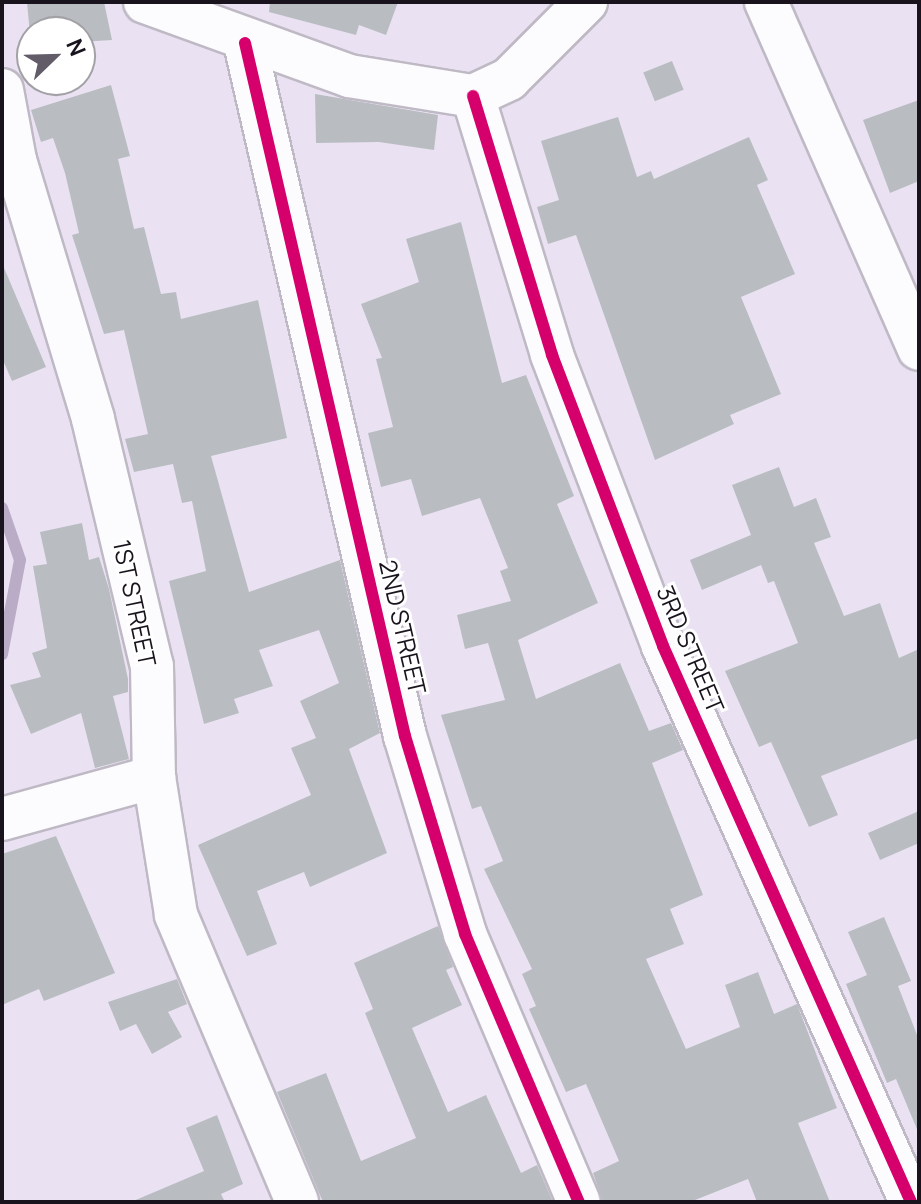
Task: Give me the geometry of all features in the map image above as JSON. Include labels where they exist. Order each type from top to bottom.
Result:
[{"type":"street","points":[[145,2],[245,43],[363,79],[473,96],[509,79],[586,2]]},
{"type":"street","points":[[766,2],[919,349]]},
{"type":"street","name":"2ND STREET","points":[[245,43],[405,736],[465,934],[579,1202]]},
{"type":"street","name":"1ST STREET","points":[[2,90],[15,160],[93,419],[152,666],[154,777],[176,915],[297,1202]]},
{"type":"street","name":"3RD STREET","points":[[473,96],[552,355],[663,646],[911,1202]]},
{"type":"street","points":[[2,819],[154,777]]},
{"type":"building","points":[[27,2],[104,2],[112,40],[96,41],[96,16],[28,16]]},
{"type":"building","points":[[270,2],[398,2],[386,35],[359,25],[356,35],[269,12]]},
{"type":"building","points":[[672,61],[684,90],[655,101],[643,73]]},
{"type":"building","points":[[111,85],[130,156],[118,159],[134,229],[144,227],[161,294],[176,292],[181,319],[258,300],[287,438],[211,456],[249,592],[340,560],[380,733],[349,749],[387,853],[310,887],[304,872],[257,891],[277,944],[247,956],[198,845],[311,795],[291,748],[316,738],[300,701],[339,683],[319,630],[259,650],[273,686],[234,699],[239,713],[204,724],[169,581],[206,571],[192,501],[182,503],[173,464],[134,472],[125,439],[148,434],[124,330],[104,334],[72,235],[79,233],[65,173],[53,138],[41,142],[31,110],[76,96],[96,96],[96,90]]},
{"type":"building","points":[[315,94],[438,115],[434,150],[379,142],[316,143]]},
{"type":"building","points":[[919,100],[919,181],[890,193],[863,120]]},
{"type":"building","points":[[618,117],[637,177],[651,171],[654,179],[749,137],[768,180],[757,185],[795,274],[741,297],[781,394],[730,415],[734,424],[655,460],[576,235],[548,244],[537,207],[559,200],[541,141]]},
{"type":"building","points":[[461,222],[502,383],[526,375],[574,496],[557,504],[598,603],[518,640],[536,699],[620,663],[649,731],[671,723],[683,750],[652,763],[703,895],[670,909],[684,944],[646,959],[686,1049],[740,1027],[725,985],[758,972],[774,1014],[797,1004],[837,1108],[798,1123],[830,1202],[757,1202],[748,1179],[690,1202],[603,1202],[593,1173],[619,1161],[586,1084],[566,1092],[529,1009],[536,1006],[522,974],[532,969],[484,869],[503,861],[481,806],[472,809],[441,715],[505,700],[488,643],[465,649],[457,615],[511,601],[500,571],[508,568],[480,498],[422,516],[411,479],[381,487],[368,433],[393,427],[376,359],[382,358],[361,304],[419,282],[406,239]]},
{"type":"building","points":[[2,263],[46,367],[12,381],[2,358]]},
{"type":"building","points":[[779,467],[794,507],[816,498],[831,537],[814,543],[844,616],[880,603],[899,658],[919,649],[919,738],[821,776],[838,815],[809,827],[771,742],[759,747],[725,671],[798,643],[774,581],[768,583],[761,565],[702,590],[690,560],[751,535],[732,485]]},
{"type":"building","points":[[82,523],[89,560],[99,557],[109,589],[128,679],[128,692],[113,696],[129,759],[95,768],[81,713],[31,734],[10,685],[41,677],[32,653],[47,648],[33,566],[47,564],[40,532]]},
{"type":"building","points":[[919,811],[919,843],[880,860],[868,833]]},
{"type":"building","points":[[56,836],[115,973],[44,1001],[39,989],[2,1005],[2,854]]},
{"type":"building","points":[[884,917],[911,981],[898,986],[919,1040],[919,1134],[896,1079],[887,1083],[846,984],[867,975],[848,932]]},
{"type":"building","points":[[438,926],[453,967],[446,970],[462,1005],[412,1028],[448,1112],[486,1095],[521,1173],[537,1165],[553,1202],[323,1202],[277,1092],[326,1073],[361,1161],[416,1138],[365,1013],[373,1009],[354,963]]},
{"type":"building","points":[[177,979],[187,1004],[168,1012],[182,1037],[152,1054],[136,1024],[120,1031],[108,1002]]},
{"type":"building","points":[[217,1115],[243,1184],[221,1194],[225,1202],[131,1202],[204,1171],[186,1128]]},
{"type":"waterway","points":[[2,508],[20,560],[2,654]]},
{"type":"cycle path","points":[[245,43],[405,736],[465,934],[579,1202]]},
{"type":"cycle path","points":[[473,96],[552,355],[663,646],[911,1202]]}]
